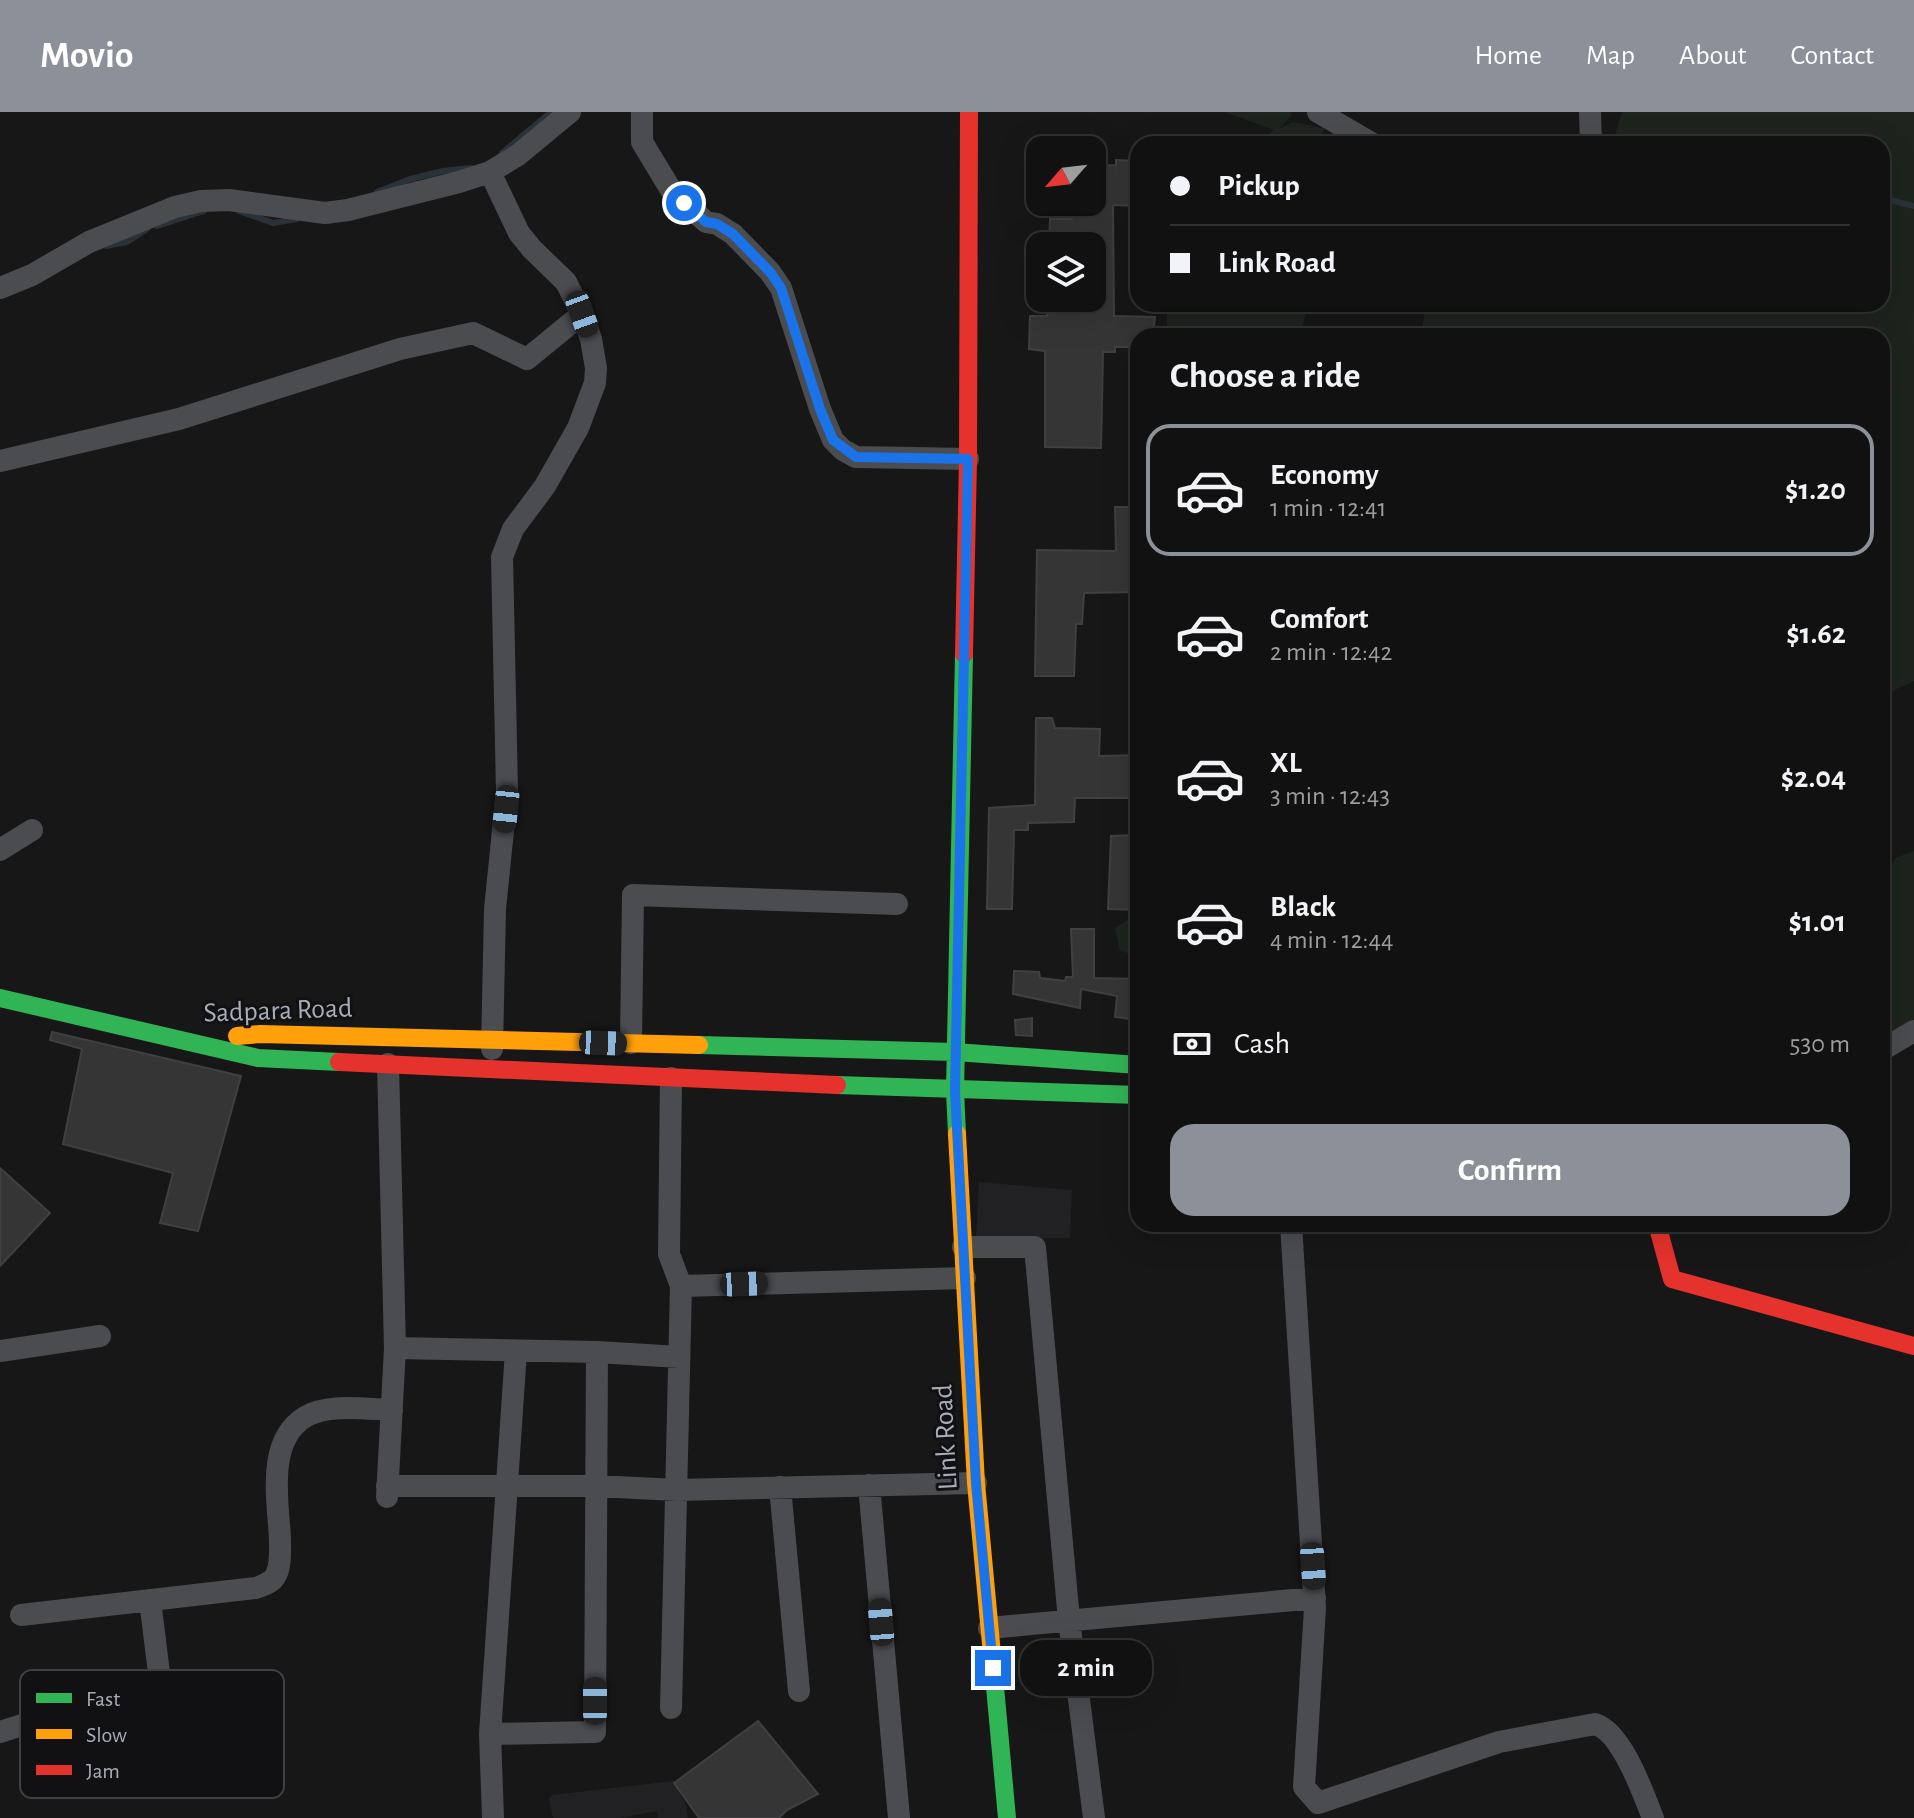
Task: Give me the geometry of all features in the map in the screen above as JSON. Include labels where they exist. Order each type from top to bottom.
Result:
[{"type":"main road","name":"Link Road","points":[[969,112],[968,459],[955,1091],[976,1483],[1007,1818]]},
{"type":"main road","points":[[0,998],[184,1042]]},
{"type":"main road","name":"Sadpara Road","points":[[184,1042],[260,1034],[955,1052],[1130,1064]]},
{"type":"main road","name":"Sadpara Road","points":[[184,1042],[258,1058],[955,1091],[1130,1095]]},
{"type":"main road","points":[[1659,1232],[1672,1279],[1914,1346]]},
{"type":"street","points":[[0,288],[32,275],[89,242],[175,207],[201,201],[229,200],[325,213],[459,182],[490,172],[518,155],[570,112]]},
{"type":"street","points":[[642,112],[642,142],[671,190],[706,222],[717,224],[733,234],[770,272],[781,288],[833,440],[856,457],[968,459]]},
{"type":"street","points":[[1318,112],[1359,136]]},
{"type":"street","points":[[1590,112],[1591,136]]},
{"type":"street","points":[[490,172],[519,233],[566,282],[591,339],[596,368],[588,406],[545,486],[513,529],[502,557],[507,791],[495,909],[492,1069]]},
{"type":"street","points":[[0,461],[179,419],[400,349],[473,333],[527,359],[582,314]]},
{"type":"street","points":[[0,850],[32,830]]},
{"type":"street","points":[[631,1043],[633,895],[897,904]]},
{"type":"street","points":[[1890,1045],[1914,1031]]},
{"type":"street","points":[[388,1064],[395,1348],[387,1491],[508,1486],[677,1490],[976,1483]]},
{"type":"street","points":[[671,1078],[669,1254],[681,1286],[671,1708]]},
{"type":"street","points":[[1292,1232],[1315,1598],[1304,1787],[1318,1803],[1499,1742],[1595,1724],[1608,1730],[1621,1747],[1653,1818]]},
{"type":"street","points":[[963,1247],[1035,1247],[1069,1620],[1094,1818]]},
{"type":"street","points":[[681,1286],[965,1278]]},
{"type":"street","points":[[0,1351],[100,1336]]},
{"type":"street","points":[[395,1348],[597,1352],[679,1357]]},
{"type":"street","points":[[493,1818],[490,1734],[516,1351]]},
{"type":"street","points":[[490,1734],[595,1732],[597,1352]]},
{"type":"street","points":[[21,1615],[256,1588],[270,1583],[277,1574],[280,1548],[277,1469],[283,1443],[293,1428],[307,1416],[331,1410],[392,1410]]},
{"type":"street","points":[[869,1485],[899,1818]]},
{"type":"street","points":[[780,1487],[799,1691]]},
{"type":"street","points":[[989,1628],[1315,1598]]},
{"type":"street","points":[[150,1600],[159,1670]]},
{"type":"street","points":[[0,1732],[20,1726]]},
{"type":"shaded area","points":[[1225,112],[1291,112],[1279,129],[1292,122],[1324,128],[1322,136],[1266,136],[1274,130]]},
{"type":"shaded area","points":[[1622,112],[1914,112],[1914,681],[1890,692],[1890,328],[1422,328],[1425,312],[1890,312],[1890,136],[1614,136]]},
{"type":"shaded area","points":[[1166,312],[1306,312],[1302,328],[1168,328]]},
{"type":"shaded area","points":[[1914,851],[1914,1024],[1893,1032],[1890,1022],[1890,872],[1895,858]]},
{"type":"shaded area","points":[[1130,919],[1130,954],[1120,951],[1115,928]]},
{"type":"shaded area","points":[[979,1182],[1072,1190],[1070,1238],[976,1238]]},
{"type":"shaded area","points":[[673,1781],[685,1803],[688,1818],[658,1818],[657,1811],[621,1818],[553,1818],[549,1799],[552,1795]]},
{"type":"building","points":[[1116,160],[1130,161],[1130,206],[1113,205],[1114,316],[1155,317],[1154,328],[1130,328],[1130,347],[1115,347],[1115,352],[1103,352],[1101,448],[1045,447],[1045,351],[1029,349],[1030,316],[1047,316],[1047,312],[1106,312],[1106,232],[1050,232],[1050,219],[1106,216],[1106,165],[1116,165]]},
{"type":"building","points":[[1115,507],[1130,507],[1130,592],[1084,593],[1082,624],[1076,624],[1074,676],[1035,676],[1037,550],[1116,551]]},
{"type":"building","points":[[1036,718],[1052,718],[1055,728],[1100,729],[1099,756],[1130,755],[1130,798],[1075,798],[1074,822],[1028,823],[1028,830],[1014,830],[1012,909],[987,909],[989,808],[1035,805]]},
{"type":"building","points":[[1130,835],[1130,910],[1108,909],[1111,836]]},
{"type":"building","points":[[1071,929],[1094,929],[1094,978],[1130,979],[1130,1019],[1115,1017],[1117,996],[1081,989],[1080,1008],[1013,994],[1014,971],[1039,972],[1040,978],[1065,981],[1066,977],[1073,977]]},
{"type":"building","points":[[1032,1018],[1032,1036],[1016,1035],[1015,1020]]},
{"type":"building","points":[[52,1032],[241,1076],[198,1231],[160,1223],[173,1173],[63,1144],[82,1049],[50,1040]]},
{"type":"building","points":[[0,1168],[50,1213],[0,1266]]},
{"type":"building","points":[[758,1721],[818,1794],[787,1810],[779,1818],[699,1818],[674,1783]]},
{"type":"waterway","points":[[502,153],[551,112]]},
{"type":"waterway","points":[[377,192],[410,179],[471,168]]},
{"type":"waterway","points":[[1890,200],[1914,206]]},
{"type":"waterway","points":[[157,226],[204,211]]},
{"type":"waterway","points":[[239,211],[273,223],[297,219]]},
{"type":"waterway","points":[[106,246],[127,242],[147,229]]},
{"type":"traffic: fast","points":[[957,1134],[955,1091],[964,654]]},
{"type":"traffic: fast","points":[[0,998],[258,1058],[339,1062]]},
{"type":"traffic: fast","points":[[699,1045],[955,1052],[1130,1064]]},
{"type":"traffic: fast","points":[[837,1085],[1130,1095]]},
{"type":"traffic: fast","points":[[993,1665],[1007,1818]]},
{"type":"traffic: slow","points":[[237,1036],[260,1034],[699,1045]]},
{"type":"traffic: slow","points":[[957,1134],[976,1483],[993,1665]]},
{"type":"traffic: jam","points":[[964,654],[969,112]]},
{"type":"traffic: jam","points":[[339,1062],[837,1085]]},
{"type":"traffic: jam","points":[[1659,1232],[1672,1279],[1914,1346]]},
{"type":"route","points":[[684,203],[706,222],[717,224],[733,234],[770,272],[781,288],[820,409],[833,440],[843,450],[856,457],[968,459],[955,1091],[976,1483],[993,1668]]}]
